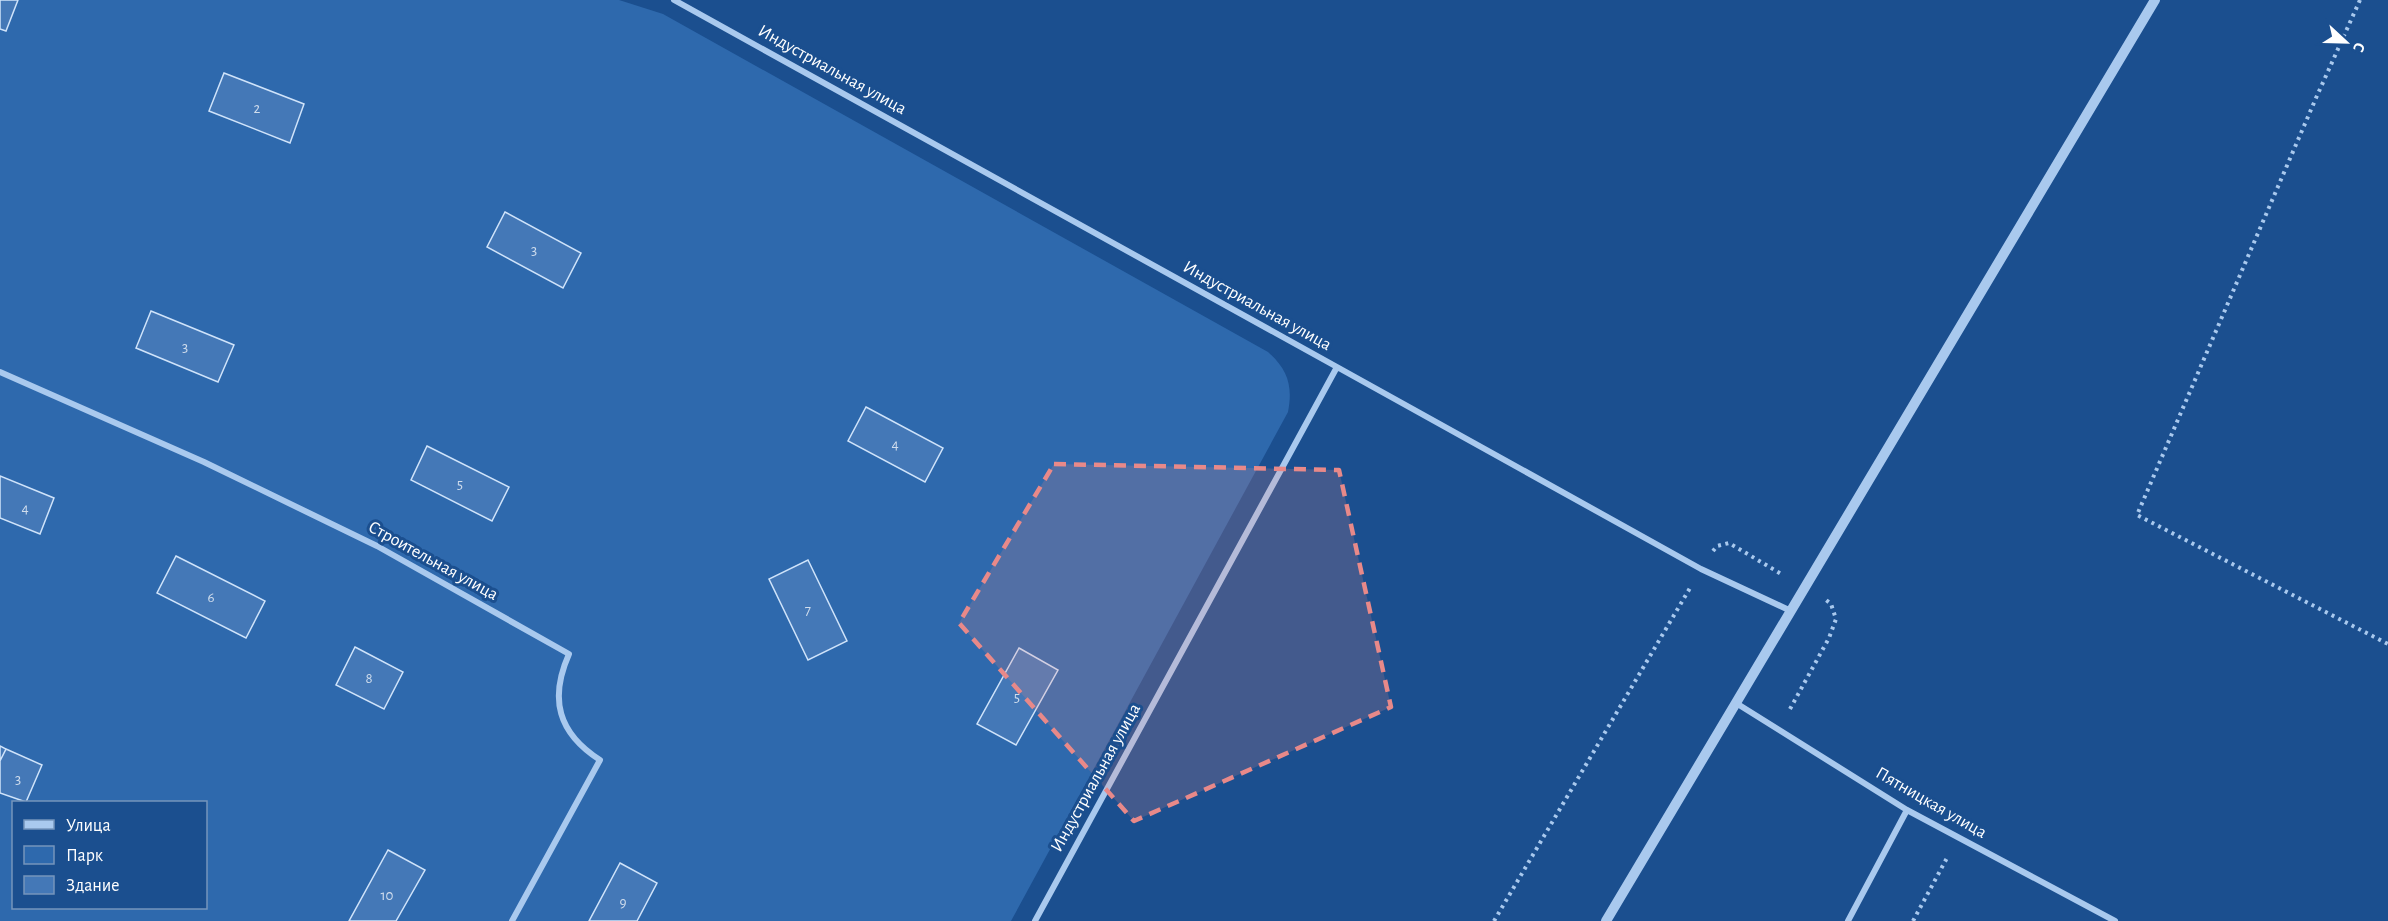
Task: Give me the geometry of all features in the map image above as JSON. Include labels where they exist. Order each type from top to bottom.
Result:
[{"type":"street","name":"Индустриальная улица","points":[[674,0],[1337,367],[1035,921]]},
{"type":"street","points":[[1606,921],[2155,0]]},
{"type":"street","points":[[1337,367],[1701,569],[1791,611]]},
{"type":"street","name":"Строительная улица","points":[[0,372],[204,462],[377,546],[569,654],[561,673],[558,693],[561,714],[569,732],[582,749],[600,760],[512,921]]},
{"type":"street","name":"Пятницкая улица","points":[[1736,704],[1907,810],[2115,921]]},
{"type":"street","points":[[1848,921],[1907,810]]},
{"type":"path","points":[[2360,0],[2138,515],[2388,644]]},
{"type":"path","points":[[1494,921],[1701,569],[1717,546],[1730,543],[1831,604],[1836,619],[1829,638],[1778,730]]},
{"type":"path","points":[[1913,921],[1958,837]]},
{"type":"highlighted area","points":[[1054,464],[1339,470],[1391,707],[1134,821],[959,623]]},
{"type":"green space","points":[[0,0],[619,0],[663,14],[1268,352],[1280,365],[1287,379],[1290,394],[1288,412],[1011,921],[0,921]]},
{"type":"building","points":[[0,0],[18,0],[6,31],[0,29]]},
{"type":"building","points":[[224,73],[304,104],[290,143],[209,111]]},
{"type":"building","points":[[505,212],[581,253],[563,288],[487,247]]},
{"type":"building","points":[[151,311],[234,345],[218,382],[136,348]]},
{"type":"building","points":[[866,407],[943,448],[925,482],[848,441]]},
{"type":"building","points":[[427,446],[509,487],[492,521],[411,480]]},
{"type":"building","points":[[0,476],[54,498],[40,534],[0,518]]},
{"type":"building","points":[[176,556],[265,601],[246,638],[157,593]]},
{"type":"building","points":[[808,560],[847,641],[808,660],[769,579]]},
{"type":"building","points":[[355,647],[403,672],[384,709],[336,685]]},
{"type":"building","points":[[1019,648],[1058,670],[1016,745],[977,724]]},
{"type":"building","points":[[0,746],[6,749],[0,761]]},
{"type":"building","points":[[6,749],[42,765],[26,801],[0,793],[0,761]]},
{"type":"building","points":[[388,850],[425,870],[396,921],[349,921]]},
{"type":"building","points":[[620,863],[657,883],[637,921],[589,921]]}]
